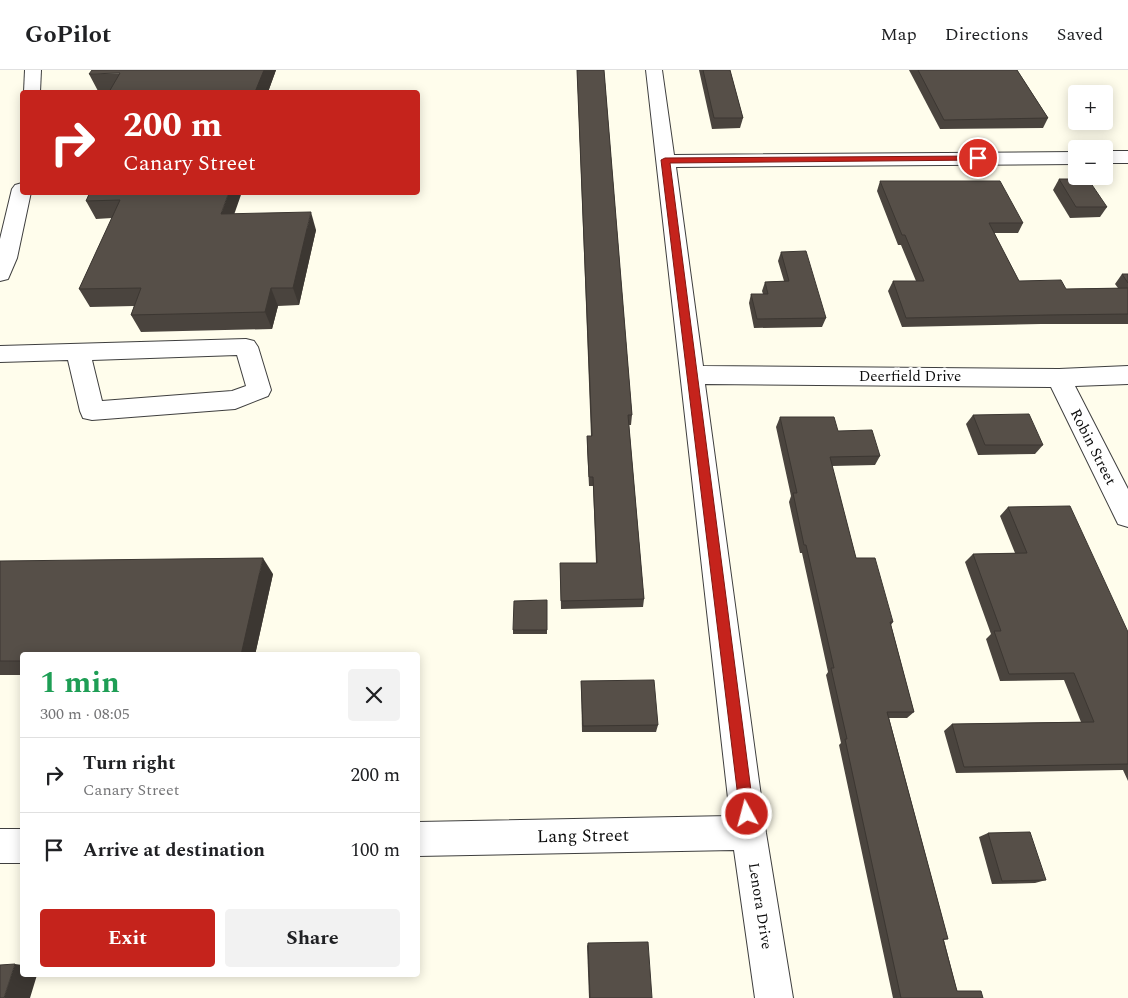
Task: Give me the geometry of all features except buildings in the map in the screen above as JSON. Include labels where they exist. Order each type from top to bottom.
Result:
[{"type":"street","points":[[32,70],[32,90]]},
{"type":"street","name":"Lenora Drive","points":[[654,70],[749,833],[774,998]]},
{"type":"street","points":[[1113,157],[1128,157]]},
{"type":"street","points":[[665,160],[1068,158]]},
{"type":"street","points":[[0,274],[6,230],[20,194]]},
{"type":"street","points":[[0,354],[246,347],[259,390],[236,400],[92,411],[78,352]]},
{"type":"street","name":"Deerfield Drive","points":[[692,375],[1059,378],[1128,375]]},
{"type":"street","name":"Robin Street","points":[[1059,378],[1128,516]]},
{"type":"street","name":"Lang Street","points":[[420,839],[749,833]]},
{"type":"street","points":[[0,846],[20,846]]},
{"type":"route","points":[[747,814],[665,160],[978,158]]}]
